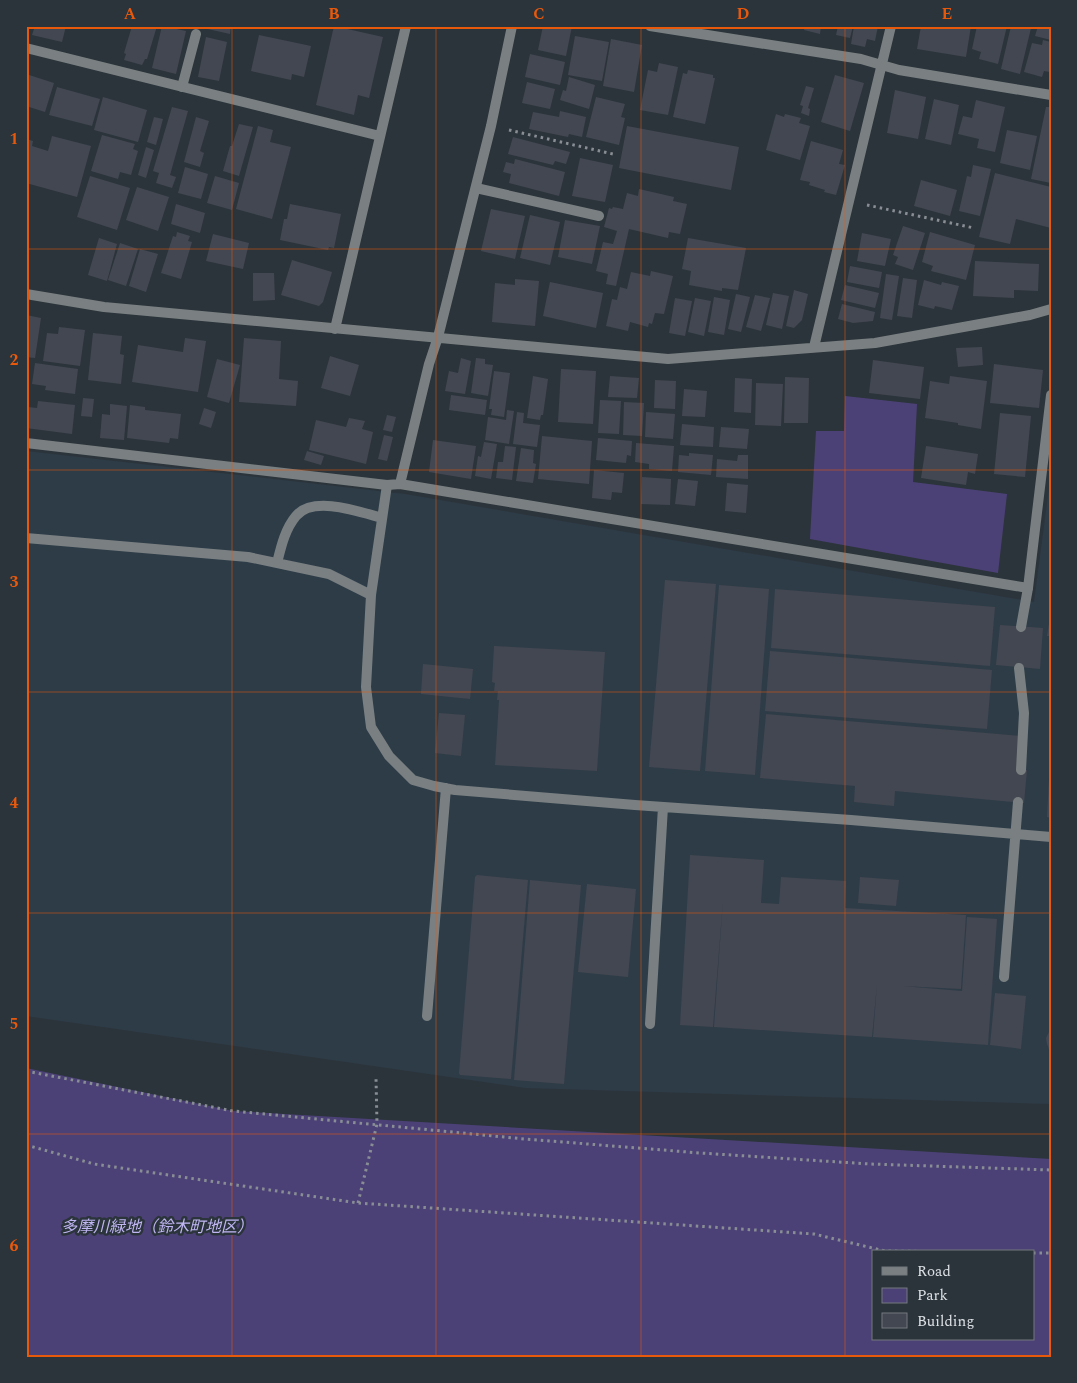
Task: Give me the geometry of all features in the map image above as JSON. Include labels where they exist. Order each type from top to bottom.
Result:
[{"type":"street","points":[[335,329],[406,26]]},
{"type":"street","points":[[400,484],[429,364],[438,337],[476,188],[512,26]]},
{"type":"street","points":[[650,26],[861,59],[899,70],[1051,95]]},
{"type":"street","points":[[814,347],[891,26]]},
{"type":"street","points":[[182,87],[196,34]]},
{"type":"street","points":[[26,48],[380,136]]},
{"type":"street","points":[[476,188],[599,216]]},
{"type":"street","points":[[26,294],[104,307],[668,359],[875,343],[1030,315],[1051,309]]},
{"type":"street","points":[[1021,627],[1028,588],[1051,395]]},
{"type":"street","points":[[26,443],[387,485],[400,484],[1028,588]]},
{"type":"street","points":[[387,485],[371,595],[366,687],[371,727],[389,756],[413,780],[446,788],[1051,837]]},
{"type":"street","points":[[277,563],[288,530],[296,515],[308,508],[339,506],[382,518]]},
{"type":"street","points":[[26,538],[248,557],[329,574],[371,595]]},
{"type":"street","points":[[1019,668],[1024,713],[1021,770]]},
{"type":"street","points":[[427,1016],[446,788]]},
{"type":"street","points":[[1004,977],[1018,802]]},
{"type":"street","points":[[650,1024],[663,807]]},
{"type":"path","points":[[491,126],[613,154]]},
{"type":"path","points":[[858,204],[974,228]]},
{"type":"path","points":[[26,1071],[233,1111],[525,1139],[700,1153],[870,1164],[1051,1170]]},
{"type":"path","points":[[358,1203],[377,1124],[376,1078]]},
{"type":"path","points":[[26,1145],[94,1164],[358,1203],[814,1234],[881,1250]]},
{"type":"path","points":[[1034,1252],[1051,1253]]},
{"type":"shaded area","points":[[26,451],[405,494],[1034,602],[1051,473],[1051,1104],[526,1088],[26,1016]]},
{"type":"green space","points":[[845,396],[917,404],[913,482],[1007,494],[998,573],[810,539],[816,431],[844,431]]},
{"type":"green space","name":"多摩川緑地（鈴木町地区）","points":[[26,1068],[233,1111],[1051,1159],[1051,1357],[26,1357]]},
{"type":"building","points":[[27,26],[66,26],[62,42],[32,35],[34,29]]},
{"type":"building","points":[[132,26],[157,26],[147,59],[145,59],[142,65],[124,60],[126,54],[124,53]]},
{"type":"building","points":[[162,26],[186,31],[176,74],[152,68]]},
{"type":"building","points":[[208,26],[231,26],[230,34],[208,29]]},
{"type":"building","points":[[334,26],[383,37],[369,98],[358,95],[354,115],[316,105]]},
{"type":"building","points":[[543,26],[557,29],[558,26],[572,26],[566,56],[538,50]]},
{"type":"building","points":[[805,26],[821,26],[820,34],[804,30]]},
{"type":"building","points":[[838,26],[853,26],[850,38],[836,35]]},
{"type":"building","points":[[854,26],[878,26],[875,41],[867,39],[865,47],[851,44]]},
{"type":"building","points":[[921,26],[971,26],[966,57],[917,49]]},
{"type":"building","points":[[977,26],[1007,26],[998,64],[979,59],[981,52],[972,49]]},
{"type":"building","points":[[1011,26],[1031,28],[1020,74],[1001,69]]},
{"type":"building","points":[[1038,26],[1051,26],[1051,40],[1035,36]]},
{"type":"building","points":[[259,35],[311,46],[304,77],[292,74],[291,80],[251,71]]},
{"type":"building","points":[[575,36],[609,42],[602,81],[568,75]]},
{"type":"building","points":[[206,37],[227,42],[219,81],[198,77]]},
{"type":"building","points":[[611,39],[642,45],[634,92],[603,86]]},
{"type":"building","points":[[1043,40],[1051,42],[1050,72],[1044,71],[1042,77],[1024,72],[1032,43],[1042,45]]},
{"type":"building","points":[[530,54],[565,62],[560,85],[525,77]]},
{"type":"building","points":[[659,63],[678,67],[668,115],[640,110],[648,70],[657,72]]},
{"type":"building","points":[[688,70],[713,75],[713,78],[715,78],[705,124],[673,117],[683,73],[687,74]]},
{"type":"building","points":[[26,74],[54,83],[45,112],[26,106]]},
{"type":"building","points":[[835,75],[864,83],[850,131],[821,122]]},
{"type":"building","points":[[569,77],[595,85],[589,109],[560,100],[563,90],[566,91]]},
{"type":"building","points":[[527,82],[555,89],[550,109],[522,103]]},
{"type":"building","points":[[806,86],[814,88],[808,108],[810,109],[809,116],[801,113],[803,106],[800,105]]},
{"type":"building","points":[[57,87],[100,99],[92,126],[49,115]]},
{"type":"building","points":[[895,90],[926,97],[918,139],[887,133]]},
{"type":"building","points":[[103,97],[147,110],[138,142],[94,130]]},
{"type":"building","points":[[596,97],[625,104],[621,117],[625,118],[619,145],[586,137]]},
{"type":"building","points":[[934,99],[959,105],[951,145],[925,139]]},
{"type":"building","points":[[976,100],[1005,107],[995,152],[977,148],[979,139],[958,134],[963,116],[972,118]]},
{"type":"building","points":[[172,107],[188,111],[170,175],[176,177],[172,188],[156,183],[159,173],[153,171]]},
{"type":"building","points":[[1046,107],[1051,107],[1051,183],[1031,179]]},
{"type":"building","points":[[560,111],[586,117],[582,137],[569,134],[568,137],[529,129],[533,112],[559,117]]},
{"type":"building","points":[[776,114],[784,117],[785,114],[801,118],[799,123],[810,126],[800,160],[766,150]]},
{"type":"building","points":[[154,117],[163,119],[156,145],[147,142]]},
{"type":"building","points":[[196,117],[209,121],[200,151],[204,153],[200,167],[184,162]]},
{"type":"building","points":[[239,124],[253,127],[239,176],[223,171]]},
{"type":"building","points":[[258,126],[273,130],[270,142],[291,147],[272,219],[236,209]]},
{"type":"building","points":[[627,126],[739,147],[731,190],[619,168]]},
{"type":"building","points":[[1007,130],[1037,136],[1030,170],[1000,163]]},
{"type":"building","points":[[102,135],[135,144],[133,149],[138,151],[131,175],[120,172],[118,179],[91,171]]},
{"type":"building","points":[[52,136],[91,146],[77,197],[26,183],[26,139],[33,141],[32,146],[48,151]]},
{"type":"building","points":[[513,137],[570,152],[566,164],[555,161],[553,165],[508,154]]},
{"type":"building","points":[[811,141],[843,150],[839,164],[845,165],[836,195],[809,185],[810,182],[800,180]]},
{"type":"building","points":[[146,147],[154,150],[146,178],[138,175]]},
{"type":"building","points":[[580,158],[613,165],[605,202],[572,196]]},
{"type":"building","points":[[515,159],[565,172],[559,196],[509,183],[511,174],[503,172],[506,162],[514,164]]},
{"type":"building","points":[[973,165],[991,169],[980,216],[959,211],[967,176],[971,177]]},
{"type":"building","points":[[185,167],[208,174],[201,199],[178,193]]},
{"type":"building","points":[[995,173],[1051,187],[1051,228],[1016,219],[1010,244],[979,237]]},
{"type":"building","points":[[90,176],[130,188],[117,230],[77,217]]},
{"type":"building","points":[[215,176],[239,183],[232,210],[207,203]]},
{"type":"building","points":[[921,180],[957,190],[950,216],[914,206]]},
{"type":"building","points":[[137,187],[169,197],[158,231],[126,220]]},
{"type":"building","points":[[639,189],[674,197],[673,201],[687,204],[680,234],[669,232],[668,238],[629,229],[616,286],[606,284],[608,274],[596,271],[603,242],[613,244],[617,231],[604,227],[609,208],[623,209],[627,193],[638,196]]},
{"type":"building","points":[[176,204],[205,213],[200,233],[171,224]]},
{"type":"building","points":[[290,204],[341,214],[334,248],[329,247],[328,250],[280,240],[284,219],[287,219]]},
{"type":"building","points":[[491,209],[525,216],[515,259],[481,251]]},
{"type":"building","points":[[530,215],[560,222],[550,265],[520,258]]},
{"type":"building","points":[[565,220],[600,226],[592,264],[558,257]]},
{"type":"building","points":[[903,226],[925,233],[913,270],[895,264],[898,257],[893,255]]},
{"type":"building","points":[[177,232],[190,236],[188,241],[192,242],[181,279],[161,273],[173,236],[176,237]]},
{"type":"building","points":[[930,232],[975,245],[966,280],[931,271],[933,266],[922,262]]},
{"type":"building","points":[[862,233],[891,239],[885,266],[857,261]]},
{"type":"building","points":[[213,234],[249,243],[243,269],[206,261]]},
{"type":"building","points":[[99,238],[117,244],[107,281],[88,275]]},
{"type":"building","points":[[688,238],[746,248],[738,290],[722,288],[722,291],[689,285],[691,271],[682,269]]},
{"type":"building","points":[[120,243],[138,249],[126,286],[108,280]]},
{"type":"building","points":[[140,249],[158,254],[146,292],[129,286]]},
{"type":"building","points":[[292,260],[332,272],[323,302],[319,306],[281,295]]},
{"type":"building","points":[[975,261],[1039,264],[1038,291],[1014,290],[1014,298],[973,296]]},
{"type":"building","points":[[850,266],[882,272],[879,288],[847,282]]},
{"type":"building","points":[[651,271],[673,276],[664,314],[655,313],[652,324],[649,323],[648,327],[630,322],[628,331],[606,326],[612,299],[617,300],[620,287],[627,289],[631,272],[650,276]]},
{"type":"building","points":[[253,273],[274,273],[275,300],[253,301]]},
{"type":"building","points":[[886,274],[899,276],[892,320],[880,318]]},
{"type":"building","points":[[903,278],[917,280],[912,318],[897,316]]},
{"type":"building","points":[[515,279],[539,281],[535,326],[492,322],[495,283],[515,285]]},
{"type":"building","points":[[924,280],[941,285],[942,282],[959,286],[952,310],[935,306],[934,309],[918,305]]},
{"type":"building","points":[[550,282],[603,293],[596,328],[543,316]]},
{"type":"building","points":[[845,285],[879,293],[875,308],[841,300]]},
{"type":"building","points":[[794,290],[808,294],[802,320],[794,328],[786,326]]},
{"type":"building","points":[[773,293],[789,296],[782,329],[766,325]]},
{"type":"building","points":[[736,294],[750,297],[741,332],[728,329]]},
{"type":"building","points":[[755,295],[770,298],[761,331],[746,327]]},
{"type":"building","points":[[714,297],[730,300],[724,335],[708,332]]},
{"type":"building","points":[[675,298],[692,301],[685,336],[669,333]]},
{"type":"building","points":[[695,298],[711,301],[704,336],[688,332]]},
{"type":"building","points":[[842,304],[875,312],[873,321],[853,323],[838,319]]},
{"type":"building","points":[[26,315],[41,318],[35,358],[26,357]]},
{"type":"building","points":[[59,327],[85,330],[80,366],[43,361],[47,333],[58,334]]},
{"type":"building","points":[[93,333],[122,336],[120,354],[124,355],[121,384],[88,380]]},
{"type":"building","points":[[185,338],[206,341],[198,392],[132,382],[138,345],[183,352]]},
{"type":"building","points":[[244,338],[281,341],[279,379],[298,381],[296,406],[239,402]]},
{"type":"building","points":[[982,347],[983,365],[958,367],[956,348]]},
{"type":"building","points":[[330,356],[359,365],[350,396],[321,388]]},
{"type":"building","points":[[461,358],[471,361],[465,394],[445,391],[449,371],[458,373]]},
{"type":"building","points":[[476,358],[485,359],[485,364],[493,365],[488,396],[471,393]]},
{"type":"building","points":[[217,359],[240,365],[229,403],[207,397]]},
{"type":"building","points":[[873,360],[924,367],[920,399],[869,393]]},
{"type":"building","points":[[35,363],[78,369],[75,394],[45,390],[46,386],[32,384]]},
{"type":"building","points":[[994,364],[1043,370],[1039,408],[990,403]]},
{"type":"building","points":[[561,369],[596,371],[593,424],[558,422]]},
{"type":"building","points":[[494,371],[510,373],[504,417],[491,415],[492,409],[489,409]]},
{"type":"building","points":[[533,376],[548,379],[543,415],[541,415],[540,420],[527,418]]},
{"type":"building","points":[[610,376],[639,378],[637,398],[608,397]]},
{"type":"building","points":[[950,376],[987,381],[981,429],[925,418],[930,381],[949,384]]},
{"type":"building","points":[[785,377],[809,378],[808,423],[784,423]]},
{"type":"building","points":[[735,378],[752,379],[751,413],[734,412]]},
{"type":"building","points":[[655,380],[676,381],[675,409],[654,408]]},
{"type":"building","points":[[756,383],[783,384],[781,426],[755,425]]},
{"type":"building","points":[[684,389],[707,391],[705,417],[682,416]]},
{"type":"building","points":[[451,395],[487,400],[485,415],[449,410]]},
{"type":"building","points":[[83,398],[94,399],[92,417],[81,416]]},
{"type":"building","points":[[600,400],[621,401],[619,434],[598,433]]},
{"type":"building","points":[[38,401],[75,405],[72,434],[26,428],[28,407],[37,408]]},
{"type":"building","points":[[624,402],[644,403],[642,436],[623,435]]},
{"type":"building","points":[[110,404],[127,406],[124,440],[100,438],[102,414],[110,415]]},
{"type":"building","points":[[130,405],[145,407],[145,410],[181,414],[178,439],[170,438],[169,443],[127,438]]},
{"type":"building","points":[[204,408],[216,412],[211,428],[199,424]]},
{"type":"building","points":[[507,410],[514,411],[509,444],[485,440],[488,417],[506,420]]},
{"type":"building","points":[[517,412],[524,413],[523,423],[540,425],[537,447],[513,444]]},
{"type":"building","points":[[646,412],[675,414],[673,439],[645,437]]},
{"type":"building","points":[[1000,413],[1031,416],[1025,477],[994,474]]},
{"type":"building","points":[[387,415],[396,417],[392,432],[383,430]]},
{"type":"building","points":[[349,418],[365,421],[362,429],[373,432],[366,464],[309,450],[316,420],[346,427]]},
{"type":"building","points":[[682,424],[714,427],[713,447],[680,445]]},
{"type":"building","points":[[721,427],[749,429],[747,449],[719,447]]},
{"type":"building","points":[[384,435],[393,437],[387,461],[378,459]]},
{"type":"building","points":[[542,436],[592,441],[589,484],[538,479]]},
{"type":"building","points":[[598,438],[632,441],[631,456],[627,455],[626,463],[596,460]]},
{"type":"building","points":[[433,440],[476,446],[471,479],[429,472]]},
{"type":"building","points":[[484,442],[497,444],[491,479],[475,476],[478,456],[481,457]]},
{"type":"building","points":[[636,443],[674,446],[672,471],[649,469],[649,464],[635,462]]},
{"type":"building","points":[[505,446],[516,447],[512,480],[496,478],[498,462],[503,462]]},
{"type":"building","points":[[926,446],[978,454],[975,474],[968,472],[966,485],[921,478]]},
{"type":"building","points":[[521,448],[534,450],[533,463],[536,464],[533,483],[516,481]]},
{"type":"building","points":[[307,451],[324,456],[321,465],[304,460]]},
{"type":"building","points":[[689,453],[713,455],[711,475],[678,472],[679,455],[689,456]]},
{"type":"building","points":[[738,455],[748,455],[748,479],[716,477],[717,459],[737,461]]},
{"type":"building","points":[[594,470],[624,473],[622,493],[612,492],[611,500],[592,498]]},
{"type":"building","points":[[642,477],[671,479],[670,505],[641,504]]},
{"type":"building","points":[[678,479],[698,481],[695,506],[675,504]]},
{"type":"building","points":[[727,483],[748,485],[746,513],[725,511]]},
{"type":"building","points":[[665,580],[716,584],[700,771],[649,767]]},
{"type":"building","points":[[719,585],[769,589],[755,775],[705,771]]},
{"type":"building","points":[[775,589],[995,607],[990,666],[771,648]]},
{"type":"building","points":[[1050,617],[1051,636],[1047,636]]},
{"type":"building","points":[[1000,625],[1043,628],[1040,669],[996,665]]},
{"type":"building","points":[[494,646],[605,652],[597,771],[495,765],[499,700],[497,700],[498,691],[494,691],[495,683],[492,682]]},
{"type":"building","points":[[770,651],[992,670],[987,729],[765,711]]},
{"type":"building","points":[[423,664],[473,669],[470,699],[421,694]]},
{"type":"building","points":[[439,713],[465,715],[461,756],[435,753]]},
{"type":"building","points":[[766,714],[1021,736],[1018,769],[1027,770],[1024,803],[895,791],[894,806],[854,802],[855,786],[760,778]]},
{"type":"building","points":[[1049,779],[1051,779],[1051,818],[1047,817]]},
{"type":"building","points":[[690,855],[764,860],[761,903],[779,904],[781,877],[846,881],[845,908],[966,915],[961,989],[902,986],[962,991],[967,917],[997,919],[988,1045],[873,1037],[877,984],[872,1037],[714,1027],[723,900],[713,1027],[680,1025]]},
{"type":"building","points":[[477,875],[528,880],[511,1079],[460,1075],[459,1073],[475,877]]},
{"type":"building","points":[[860,877],[899,880],[896,906],[858,903]]},
{"type":"building","points":[[530,880],[581,885],[564,1084],[514,1080]]},
{"type":"building","points":[[587,884],[636,889],[628,977],[578,972]]},
{"type":"building","points":[[995,993],[1026,996],[1021,1049],[990,1045]]},
{"type":"building","points":[[1051,1028],[1051,1054],[1046,1038]]}]
